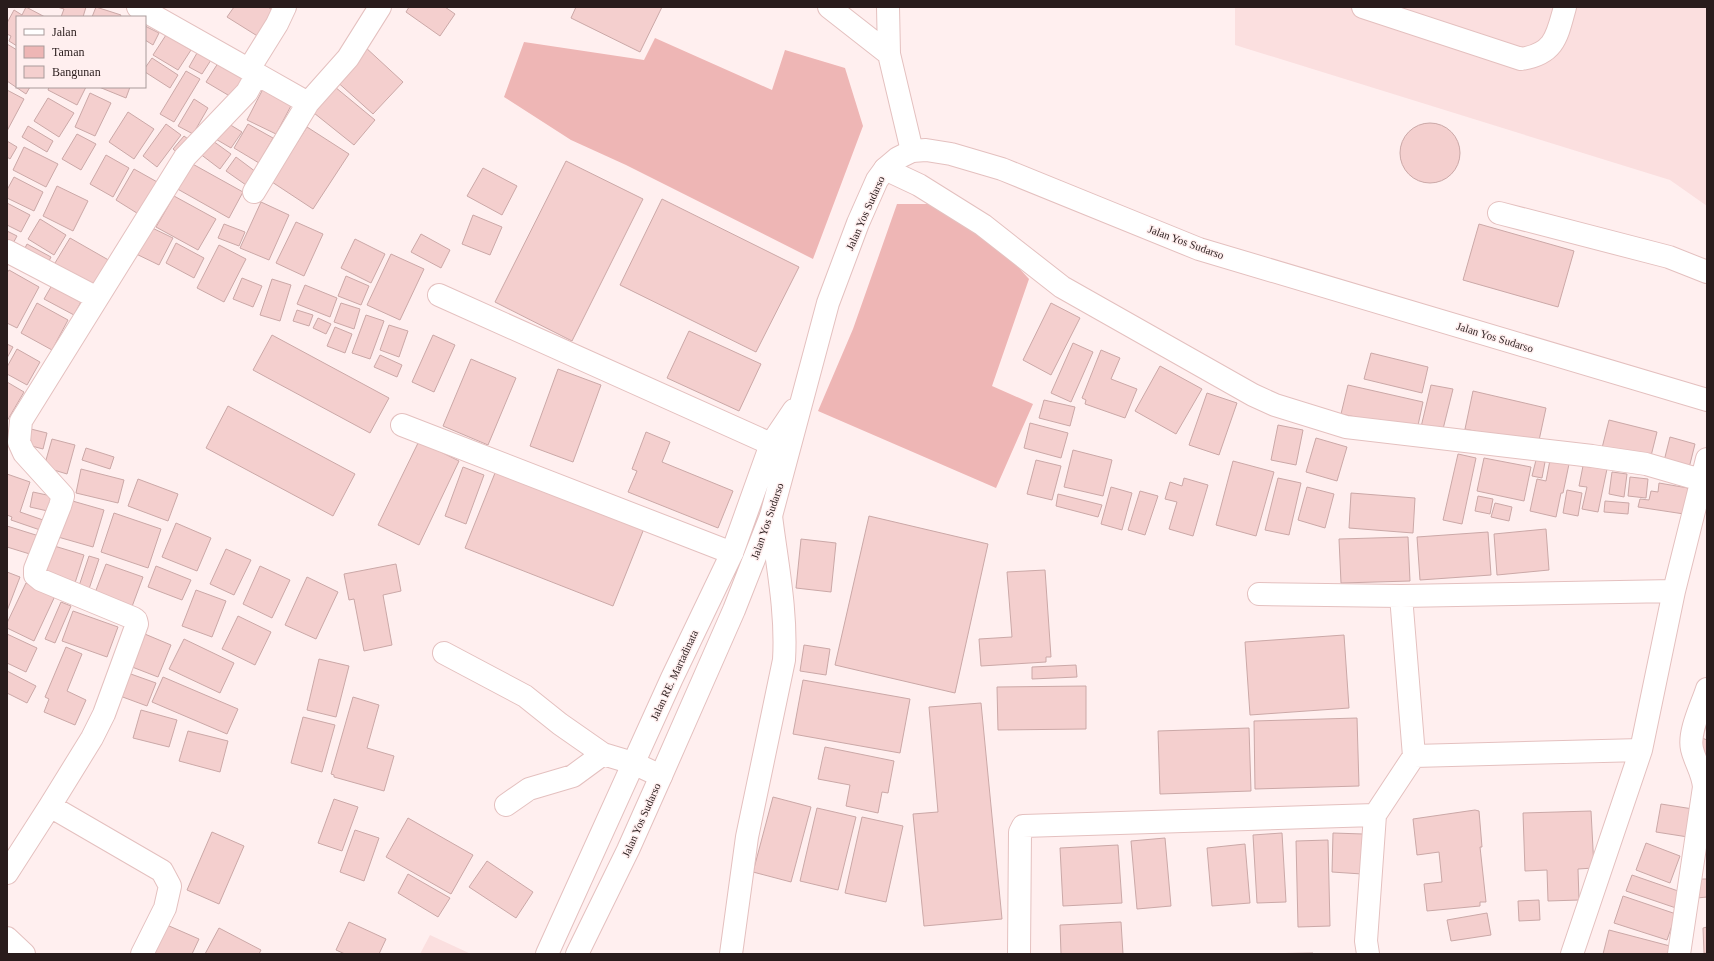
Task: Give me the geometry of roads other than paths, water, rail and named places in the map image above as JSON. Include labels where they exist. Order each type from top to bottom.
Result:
[{"type":"main road","points":[[138,7],[308,103]]},
{"type":"main road","points":[[7,873],[92,738],[104,714],[137,624],[136,620],[133,618],[41,580],[34,572],[60,506],[62,496],[24,453],[20,442],[21,421],[185,157],[247,92],[253,72],[285,7]]},
{"type":"main road","points":[[254,192],[308,103],[348,58],[380,7]]},
{"type":"main road","points":[[829,7],[889,54]]},
{"type":"main road","points":[[888,7],[889,54],[912,151]]},
{"type":"main road","points":[[1363,7],[1521,59],[1535,57],[1547,50],[1558,35],[1565,7]]},
{"type":"main road","name":"Jalan Yos Sudarso","points":[[577,954],[628,850],[661,776],[734,610],[771,516],[828,302],[858,223],[877,180],[885,169],[898,158],[912,151],[926,150],[944,153],[1002,169],[1199,249],[1707,400]]},
{"type":"main road","points":[[885,169],[919,185],[982,226],[1062,287],[1253,395],[1275,405],[1346,427],[1592,456],[1646,464],[1705,466],[1674,591],[1641,750],[1572,954]]},
{"type":"main road","points":[[1500,213],[1669,257],[1707,272]]},
{"type":"main road","points":[[7,251],[97,298]]},
{"type":"main road","points":[[439,295],[770,444]]},
{"type":"main road","name":"Jalan RE. Martadinata","points":[[547,954],[672,678],[732,553],[770,444],[802,399]]},
{"type":"main road","points":[[402,425],[732,553]]},
{"type":"main road","points":[[731,954],[747,837],[784,660],[784,618],[771,516]]},
{"type":"main road","points":[[1259,594],[1400,596],[1674,591]]},
{"type":"main road","points":[[1368,954],[1366,941],[1375,815],[1414,756],[1400,596]]},
{"type":"main road","points":[[444,653],[525,696],[560,724],[603,754],[633,763],[661,776]]},
{"type":"main road","points":[[1679,954],[1703,821],[1704,778],[1692,749],[1692,735],[1707,689]]},
{"type":"main road","points":[[1414,756],[1641,750]]},
{"type":"main road","points":[[506,805],[529,789],[573,776],[603,754]]},
{"type":"main road","points":[[50,806],[162,871],[170,886],[165,908],[142,954]]},
{"type":"main road","points":[[1019,954],[1020,832],[1022,826],[1375,815]]},
{"type":"main road","points":[[7,938],[24,954]]}]
